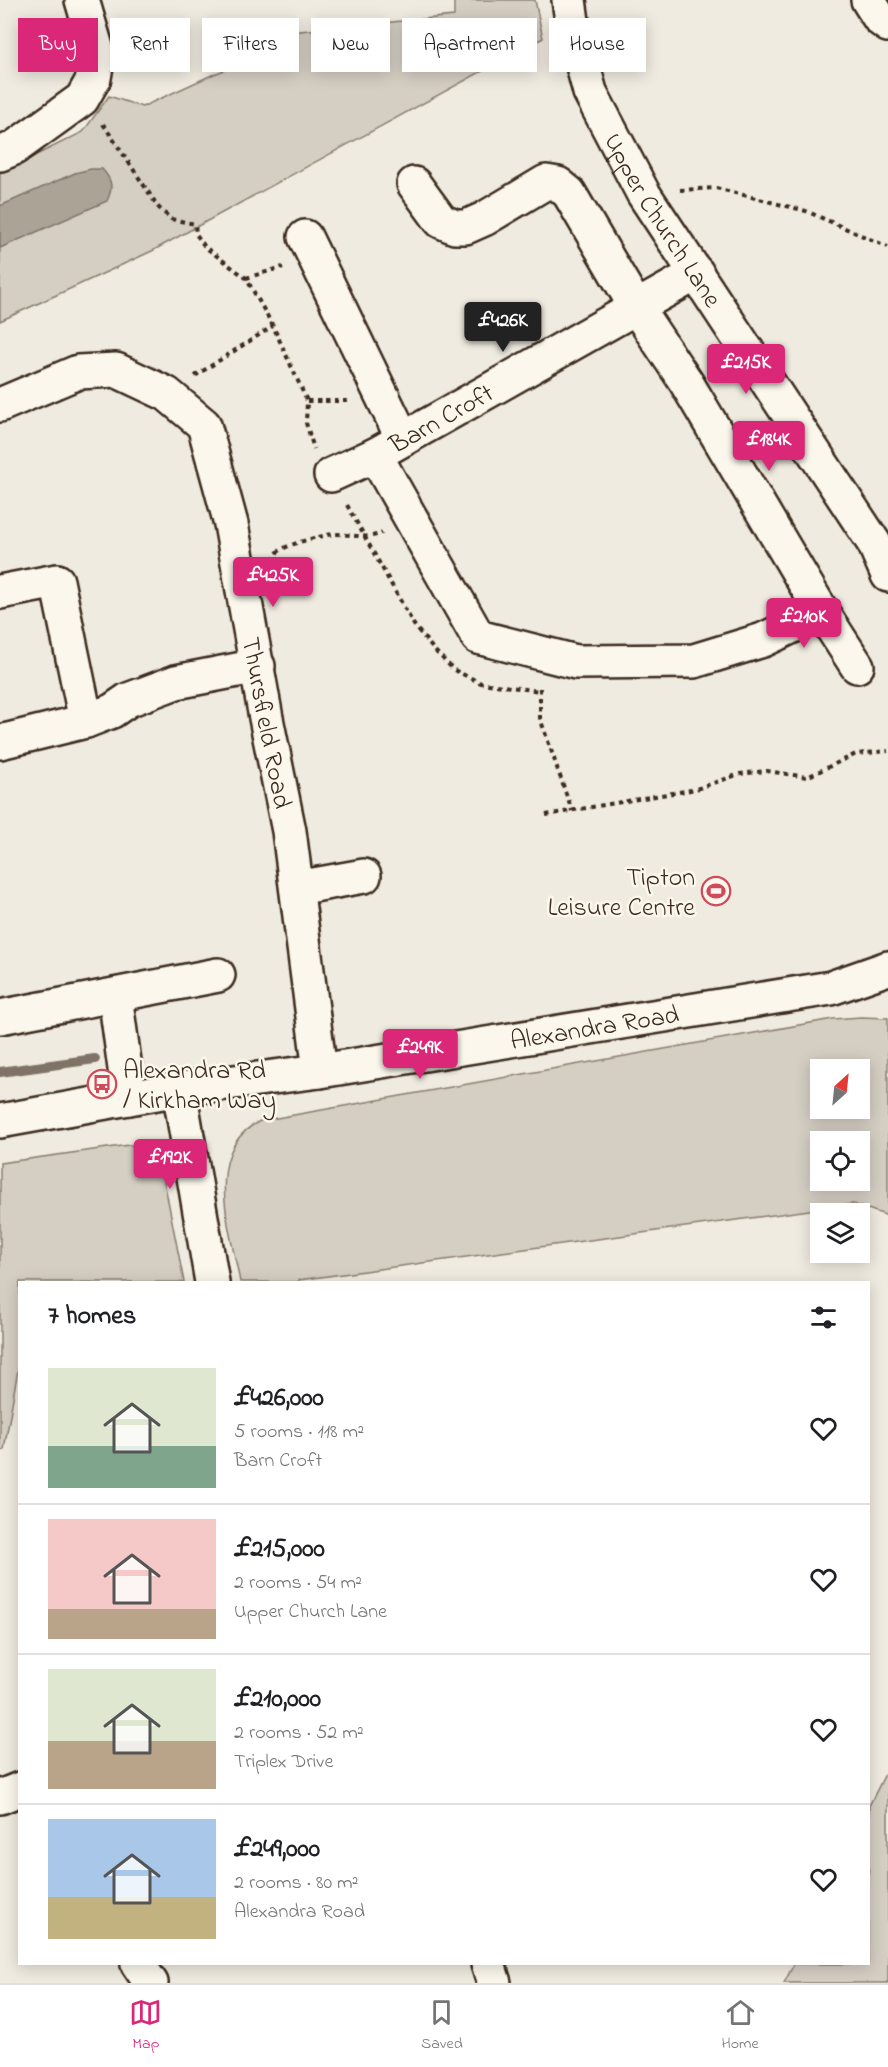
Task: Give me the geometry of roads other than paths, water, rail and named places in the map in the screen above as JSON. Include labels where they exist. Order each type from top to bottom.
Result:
[{"type":"street","points":[[0,154],[14,148],[82,99],[94,78],[98,54],[82,0]]},
{"type":"street","name":"Upper Church Lane","points":[[569,0],[573,28],[590,92],[644,193],[881,541],[888,575]]},
{"type":"street","points":[[868,0],[880,19],[888,25]]},
{"type":"street","points":[[414,184],[441,221],[455,227],[466,227],[484,219],[546,182],[558,184],[569,194],[636,307],[686,382],[822,612],[857,666]]},
{"type":"street","points":[[305,237],[403,439]]},
{"type":"street","name":"Barn Croft","points":[[331,475],[375,455],[697,273]]},
{"type":"street","name":"Thursfield Road","points":[[0,405],[78,372],[116,370],[167,394],[204,425],[231,524],[289,831],[320,1071]]},
{"type":"street","name":"Barn Croft","points":[[375,455],[478,637],[576,662],[694,661],[763,640],[822,612]]},
{"type":"street","points":[[0,592],[57,581],[86,721]]},
{"type":"street","points":[[0,742],[86,721],[112,711],[128,700],[176,682],[258,666]]},
{"type":"street","points":[[297,888],[364,876]]},
{"type":"street","name":"Alexandra Road","points":[[0,1121],[179,1089],[320,1071],[831,988],[888,968]]},
{"type":"street","points":[[0,1017],[219,975]]},
{"type":"street","name":"Alexandra Road","points":[[831,988],[888,994]]},
{"type":"street","points":[[115,995],[129,1098]]},
{"type":"street","points":[[179,1089],[212,1281]]},
{"type":"street","points":[[0,1797],[18,1790]]},
{"type":"street","points":[[139,1965],[151,1983]]},
{"type":"street","points":[[488,1965],[494,1983]]},
{"type":"waterway","points":[[0,1072],[95,1059]]},
{"type":"place","name":"Tipton Leisure Centre","points":[[716,891]]},
{"type":"place","name":"Alexandra Rd / Kirkham Way","points":[[102,1084]]}]
